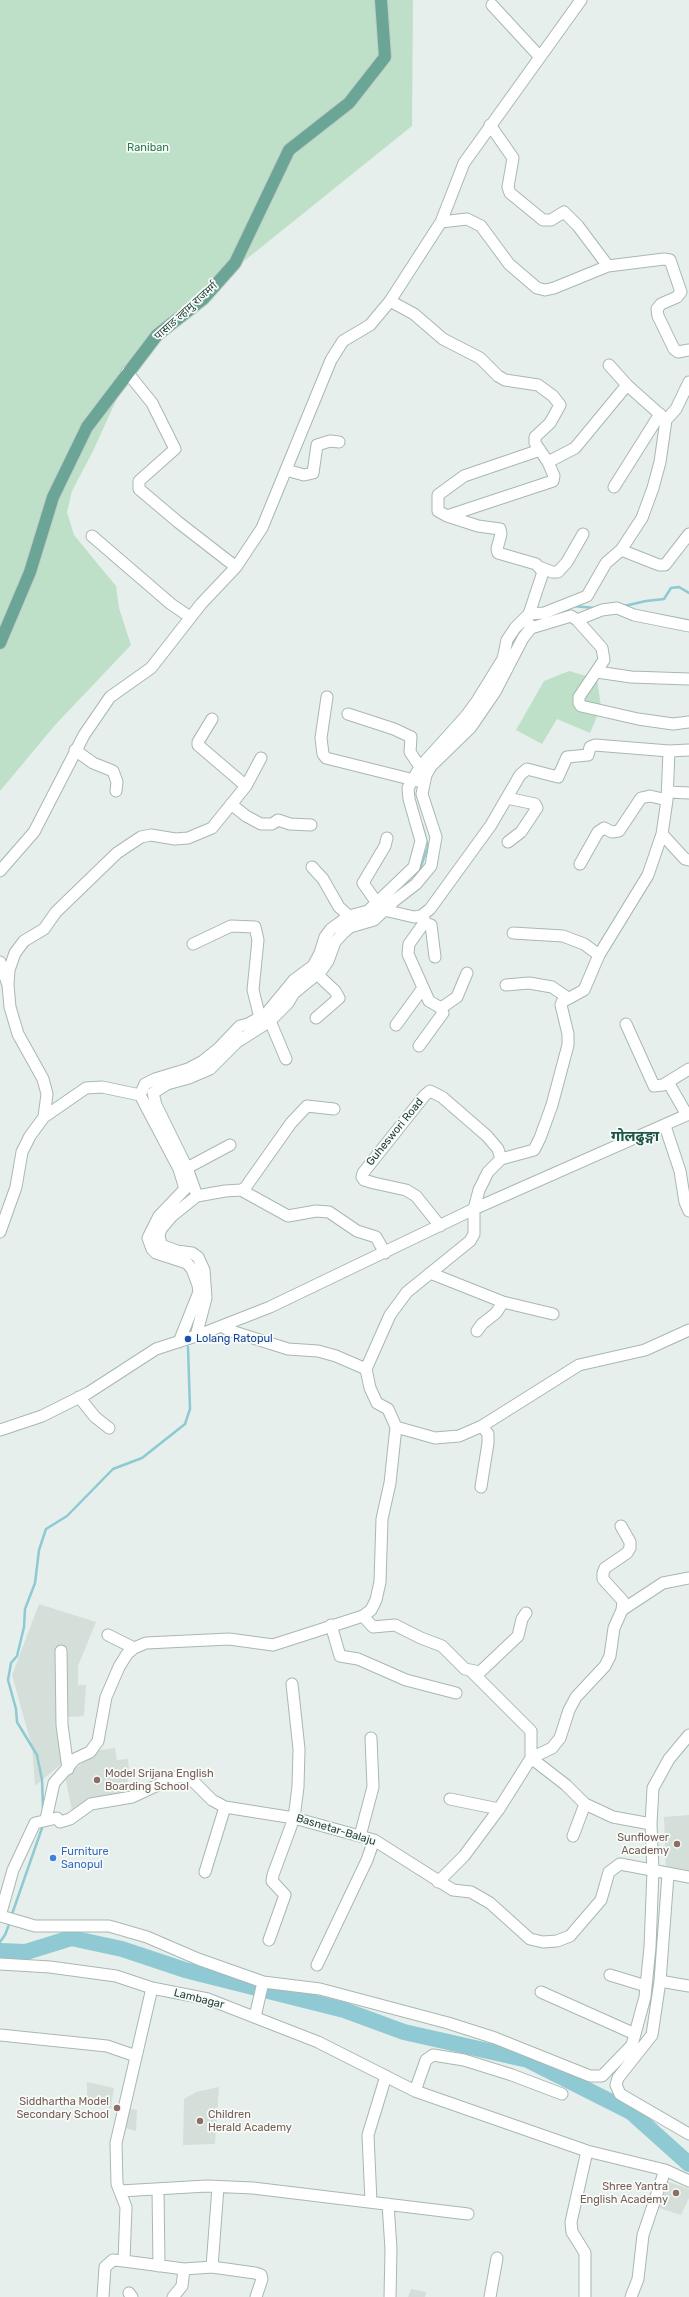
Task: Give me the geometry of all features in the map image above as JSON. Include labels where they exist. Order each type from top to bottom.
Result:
[{"type":"main road","name":"पासाङ ल्हामु राजमर्ग","points":[[0,643],[30,572],[53,497],[87,426],[127,372],[157,335],[202,299],[235,264],[289,150],[349,103],[385,57],[381,0]]},
{"type":"street","points":[[0,871],[34,832],[75,750],[110,697],[152,668],[190,617],[236,567],[262,528],[331,360],[343,341],[370,325],[390,301],[440,222],[464,163],[490,125],[582,0]]},
{"type":"street","points":[[492,5],[540,57]]},
{"type":"street","points":[[490,125],[513,158],[508,187],[510,193],[543,220],[551,220],[564,212],[578,226],[608,266]]},
{"type":"street","points":[[440,222],[467,219],[481,226],[509,264],[537,288],[554,288],[608,266],[664,259],[670,260],[681,292],[677,297],[661,304],[657,309],[658,316],[674,349],[678,352],[689,350]]},
{"type":"street","points":[[390,301],[414,314],[443,339],[480,358],[505,380],[538,385],[553,396],[560,405],[550,422],[534,437],[535,443],[548,462],[554,476],[550,482],[447,516]]},
{"type":"street","points":[[609,365],[627,385],[663,417]]},
{"type":"street","points":[[127,372],[152,403],[175,450],[139,481],[139,489],[178,522],[236,567]]},
{"type":"street","points":[[614,487],[663,417],[676,409],[689,382]]},
{"type":"street","points":[[548,462],[575,448],[627,385]]},
{"type":"street","points":[[316,1018],[339,998],[317,970],[325,937],[337,923],[350,916],[368,911],[384,904],[416,884],[431,866],[436,837],[418,780],[420,767],[466,716],[503,659],[508,640],[515,628],[544,613],[587,596],[606,563],[621,550],[642,518],[653,488],[660,462],[663,417]]},
{"type":"street","points":[[286,470],[304,475],[313,473],[317,445],[330,441],[339,442]]},
{"type":"street","points":[[197,1196],[187,1168],[156,1105],[153,1093],[167,1084],[189,1078],[210,1068],[237,1042],[265,1019],[288,1003],[294,993],[328,961],[335,942],[343,933],[350,926],[374,920],[384,904],[414,867],[421,847],[420,834],[409,799],[408,788],[426,775],[431,766],[471,727],[495,692],[523,638],[543,572],[536,564],[498,553],[497,549],[501,534],[500,529],[478,526],[447,516],[438,511],[438,495],[464,476],[540,450]]},
{"type":"street","points":[[539,567],[552,572],[558,572],[567,562],[583,534]]},
{"type":"street","points":[[621,550],[659,565],[665,565],[689,534]]},
{"type":"street","points":[[92,536],[171,604],[190,617]]},
{"type":"street","points":[[578,620],[602,610],[617,608],[634,615],[689,626]]},
{"type":"street","points":[[529,622],[571,616],[578,620],[602,648],[604,660],[579,697],[579,703],[582,706],[638,719],[673,724],[689,722]]},
{"type":"street","points":[[597,672],[631,677],[689,679]]},
{"type":"street","points":[[327,697],[321,738],[322,754],[326,758],[418,780]]},
{"type":"street","points":[[348,714],[408,734],[411,737],[410,752],[420,767]]},
{"type":"street","points":[[212,719],[198,744],[246,786]]},
{"type":"street","points":[[418,1046],[443,1013],[441,1008],[429,1001],[408,954],[408,948],[423,919],[491,825],[520,775],[527,769],[558,777],[567,757],[588,755],[592,746],[609,745],[669,751],[689,750]]},
{"type":"street","points":[[75,750],[93,763],[113,771],[117,782],[116,791]]},
{"type":"street","points":[[46,1819],[54,1783],[68,1769],[75,1759],[90,1752],[98,1741],[106,1697],[127,1654],[134,1648],[146,1643],[229,1639],[273,1645],[331,1625],[363,1616],[371,1610],[376,1600],[380,1582],[382,1519],[390,1483],[396,1427],[388,1409],[377,1403],[370,1388],[366,1369],[390,1315],[407,1292],[470,1241],[474,1234],[474,1210],[480,1190],[488,1172],[501,1159],[534,1150],[540,1138],[552,1105],[568,1045],[568,1034],[561,1005],[568,998],[584,990],[599,955],[648,875],[662,834],[668,796],[669,751]]},
{"type":"street","points":[[44,1117],[47,1094],[43,1079],[18,1034],[10,1007],[8,985],[9,970],[15,953],[24,941],[44,929],[56,912],[117,853],[141,837],[151,835],[175,839],[188,838],[212,828],[246,786],[261,758]]},
{"type":"street","points":[[580,864],[598,832],[604,828],[612,832],[619,831],[641,798],[689,793]]},
{"type":"street","points":[[507,798],[535,804],[537,808],[521,832],[508,842]]},
{"type":"street","points":[[231,804],[246,816],[261,824],[272,824],[278,820],[290,824],[311,825]]},
{"type":"street","points":[[662,834],[685,859],[689,860]]},
{"type":"street","points":[[387,838],[385,846],[363,883],[384,904],[405,916],[423,919],[431,926],[435,957]]},
{"type":"street","points":[[312,867],[323,880],[339,907],[350,916]]},
{"type":"street","points":[[193,944],[231,926],[255,927],[258,940],[253,990],[265,1019],[286,1059]]},
{"type":"street","points":[[513,933],[563,936],[575,940],[599,955]]},
{"type":"street","points":[[0,962],[8,985]]},
{"type":"street","points":[[441,1008],[457,997],[468,973]]},
{"type":"street","points":[[506,985],[529,983],[552,987],[568,998]]},
{"type":"street","points":[[396,1025],[423,988]]},
{"type":"street","points":[[140,1095],[145,1084],[155,1079],[188,1069],[203,1061],[219,1048],[240,1026],[265,1019]]},
{"type":"street","points":[[626,1024],[652,1083],[658,1087],[689,1069]]},
{"type":"street","points":[[0,1430],[42,1416],[79,1398],[144,1355],[222,1326],[325,1282],[371,1258],[385,1253],[474,1210],[613,1146],[665,1126],[688,1114],[668,1082]]},
{"type":"street","points":[[0,1232],[16,1187],[22,1152],[30,1136],[44,1117],[86,1088],[102,1087],[140,1095]]},
{"type":"street","name":"Guheswori Road","points":[[440,1226],[416,1196],[406,1190],[374,1184],[364,1180],[362,1177],[363,1173],[425,1095],[430,1092],[434,1092],[476,1126],[498,1149],[501,1159]]},
{"type":"street","points":[[140,1095],[178,1169],[186,1189],[159,1216],[148,1238],[152,1249],[156,1253],[187,1263],[192,1268],[198,1285],[199,1292],[179,1342]]},
{"type":"street","points":[[241,1190],[277,1145],[291,1123],[307,1106],[334,1109]]},
{"type":"street","points":[[665,1126],[680,1171],[685,1202],[689,1211]]},
{"type":"street","points":[[187,1168],[230,1145]]},
{"type":"street","points":[[196,1336],[206,1298],[204,1270],[198,1257],[192,1253],[164,1248],[161,1245],[159,1236],[161,1229],[172,1216],[197,1196],[241,1190],[288,1216],[316,1211],[329,1212],[357,1231],[376,1237],[385,1253]]},
{"type":"street","points":[[430,1273],[503,1302],[553,1314]]},
{"type":"street","points":[[477,1331],[482,1324],[496,1313],[503,1302]]},
{"type":"street","points":[[222,1326],[228,1330],[288,1349],[318,1351],[336,1356],[366,1369]]},
{"type":"street","points":[[396,1427],[435,1438],[459,1436],[482,1426],[579,1365],[645,1350],[689,1330]]},
{"type":"street","points":[[79,1398],[95,1417],[109,1428]]},
{"type":"street","points":[[481,1487],[488,1443],[488,1434],[482,1426]]},
{"type":"street","points":[[531,1758],[552,1748],[560,1738],[569,1710],[576,1697],[605,1666],[610,1656],[614,1628],[622,1610],[623,1601],[603,1579],[602,1573],[604,1568],[627,1553],[630,1548],[630,1542],[621,1526]]},
{"type":"street","points":[[622,1610],[663,1583],[689,1578]]},
{"type":"street","points":[[363,1616],[373,1627],[395,1625],[421,1638],[442,1646],[465,1669],[480,1672],[518,1636],[522,1619],[526,1613]]},
{"type":"street","points":[[331,1625],[340,1656],[358,1659],[406,1680],[456,1693]]},
{"type":"street","points":[[108,1635],[134,1648]]},
{"type":"street","points":[[61,1651],[62,1725],[68,1769]]},
{"type":"street","points":[[438,1882],[464,1856],[499,1809],[531,1758],[531,1731],[471,1671]]},
{"type":"street","points":[[269,1940],[286,1895],[272,1881],[294,1818],[300,1760],[292,1684]]},
{"type":"street","points":[[689,1735],[669,1759],[653,1788],[651,1824],[653,1871],[649,1994],[652,2035],[618,2078],[616,2088],[620,2094],[689,2134]]},
{"type":"street","points":[[360,1836],[373,1787],[371,1738]]},
{"type":"street","points":[[531,1758],[566,1785],[585,1804],[613,1817],[651,1824]]},
{"type":"street","name":"Basnetar-Balaju","points":[[5,1917],[13,1870],[33,1825],[46,1819],[57,1818],[60,1822],[70,1819],[91,1804],[132,1797],[175,1777],[186,1777],[194,1782],[212,1800],[225,1807],[294,1818],[374,1840],[438,1882],[453,1890],[471,1892],[490,1903],[530,1939],[544,1942],[557,1941],[570,1936],[601,1900],[610,1872],[620,1864],[668,1875],[689,1877]]},
{"type":"street","points":[[450,1799],[499,1809]]},
{"type":"street","points":[[573,1836],[585,1804]]},
{"type":"street","points":[[205,1872],[225,1807]]},
{"type":"street","points":[[317,1965],[364,1866],[374,1840]]},
{"type":"street","points":[[5,1917],[35,1926],[108,1926],[147,1937],[198,1960],[262,1984],[320,1989],[448,2023],[495,2038],[596,2077],[602,2076],[632,2045],[649,1994],[660,1981],[668,1875]]},
{"type":"street","name":"Lambagar","points":[[0,1964],[81,1970],[116,1976],[152,1988],[208,1999],[318,2042],[415,2091],[587,2151],[665,2170],[689,2181]]},
{"type":"street","points":[[610,1975],[649,1994]]},
{"type":"street","points":[[660,1981],[689,1986]]},
{"type":"street","points":[[255,2017],[262,1984]]},
{"type":"street","points":[[124,2261],[126,2207],[117,2184],[116,2143],[152,1988]]},
{"type":"street","points":[[541,1992],[635,2034]]},
{"type":"street","points":[[0,2035],[107,2046],[136,2056]]},
{"type":"street","points":[[415,2091],[426,2060],[434,2055],[464,2060],[562,2094]]},
{"type":"street","points":[[371,2202],[368,2135],[386,2076]]},
{"type":"street","points":[[585,2297],[585,2253],[572,2232],[571,2222],[587,2151]]},
{"type":"street","points":[[631,2297],[638,2278],[643,2235],[665,2170]]},
{"type":"street","points":[[120,2191],[218,2187],[253,2188],[468,2214]]},
{"type":"street","points":[[212,2267],[218,2187]]},
{"type":"street","points":[[158,2189],[159,2266]]},
{"type":"street","points":[[388,2204],[391,2249],[390,2297]]},
{"type":"street","points":[[490,2297],[497,2258]]},
{"type":"street","points":[[103,2297],[105,2267],[113,2260],[184,2269],[212,2267],[261,2275],[262,2279],[256,2297]]},
{"type":"street","points":[[173,2297],[182,2286],[184,2269]]},
{"type":"shaded area","points":[[39,1604],[96,1622],[78,1666],[78,1685],[86,1685],[84,1716],[68,1717],[67,1759],[35,1786],[32,1747],[12,1675]]},
{"type":"shaded area","name":"Model Srijana English Boarding School","points":[[115,1748],[117,1760],[128,1759],[129,1770],[126,1770],[130,1794],[72,1811],[65,1776],[92,1756],[93,1751]]},
{"type":"shaded area","name":"Sunflower Academy","points":[[689,1815],[689,1872],[666,1870],[664,1817]]},
{"type":"shaded area","name":"Siddhartha Model Secondary School","points":[[87,2082],[114,2088],[111,2106],[137,2110],[136,2131],[118,2126],[120,2110],[87,2103]]},
{"type":"shaded area","name":"Children Herald Academy","points":[[219,2087],[215,2144],[183,2145],[184,2099],[196,2092]]},
{"type":"shaded area","name":"Shree Yantra English Academy","points":[[666,2181],[689,2189],[689,2198],[681,2215],[659,2208]]},
{"type":"shaded area","points":[[411,2289],[426,2292],[425,2297],[408,2297]]},
{"type":"green space","name":"Raniban","points":[[0,0],[413,0],[412,126],[213,286],[130,370],[93,451],[72,491],[67,512],[74,535],[116,586],[119,608],[131,645],[56,724],[0,791]]},
{"type":"green space","points":[[569,671],[597,679],[601,707],[590,733],[557,719],[542,744],[516,730],[544,681]]},
{"type":"waterway","points":[[624,606],[664,599],[671,588],[679,587],[689,593]]},
{"type":"waterway","points":[[572,606],[595,608]]},
{"type":"waterway","points":[[418,874],[428,847],[422,825]]},
{"type":"waterway","points":[[149,1101],[148,1089],[152,1086]]},
{"type":"waterway","points":[[180,1202],[189,1192]]},
{"type":"waterway","points":[[43,1808],[42,1780],[37,1755],[17,1722],[16,1709],[8,1680],[11,1663],[17,1656],[24,1627],[25,1609],[35,1583],[39,1550],[46,1529],[67,1516],[113,1469],[142,1458],[185,1424],[190,1409],[188,1347]]},
{"type":"waterway","points":[[11,1917],[42,1828]]},
{"type":"waterway","points":[[0,1942],[5,1935],[10,1922]]},
{"type":"waterway","points":[[0,1951],[26,1952],[71,1938],[122,1949],[185,1970],[344,2010],[404,2032],[528,2060],[631,2112],[689,2164]]},
{"type":"place","name":"Lolang Ratopul","points":[[188,1339]]},
{"type":"place","name":"Model Srijana English Boarding School","points":[[97,1780]]},
{"type":"place","name":"Sunflower Academy","points":[[677,1844]]},
{"type":"place","name":"Furniture Sanopul","points":[[53,1858]]},
{"type":"place","name":"Siddhartha Model Secondary School","points":[[117,2108]]},
{"type":"place","name":"Children Herald Academy","points":[[200,2121]]},
{"type":"place","name":"Shree Yantra English Academy","points":[[676,2193]]},
{"type":"district","name":"गोलढुङ्गा","points":[[635,1137]]}]
